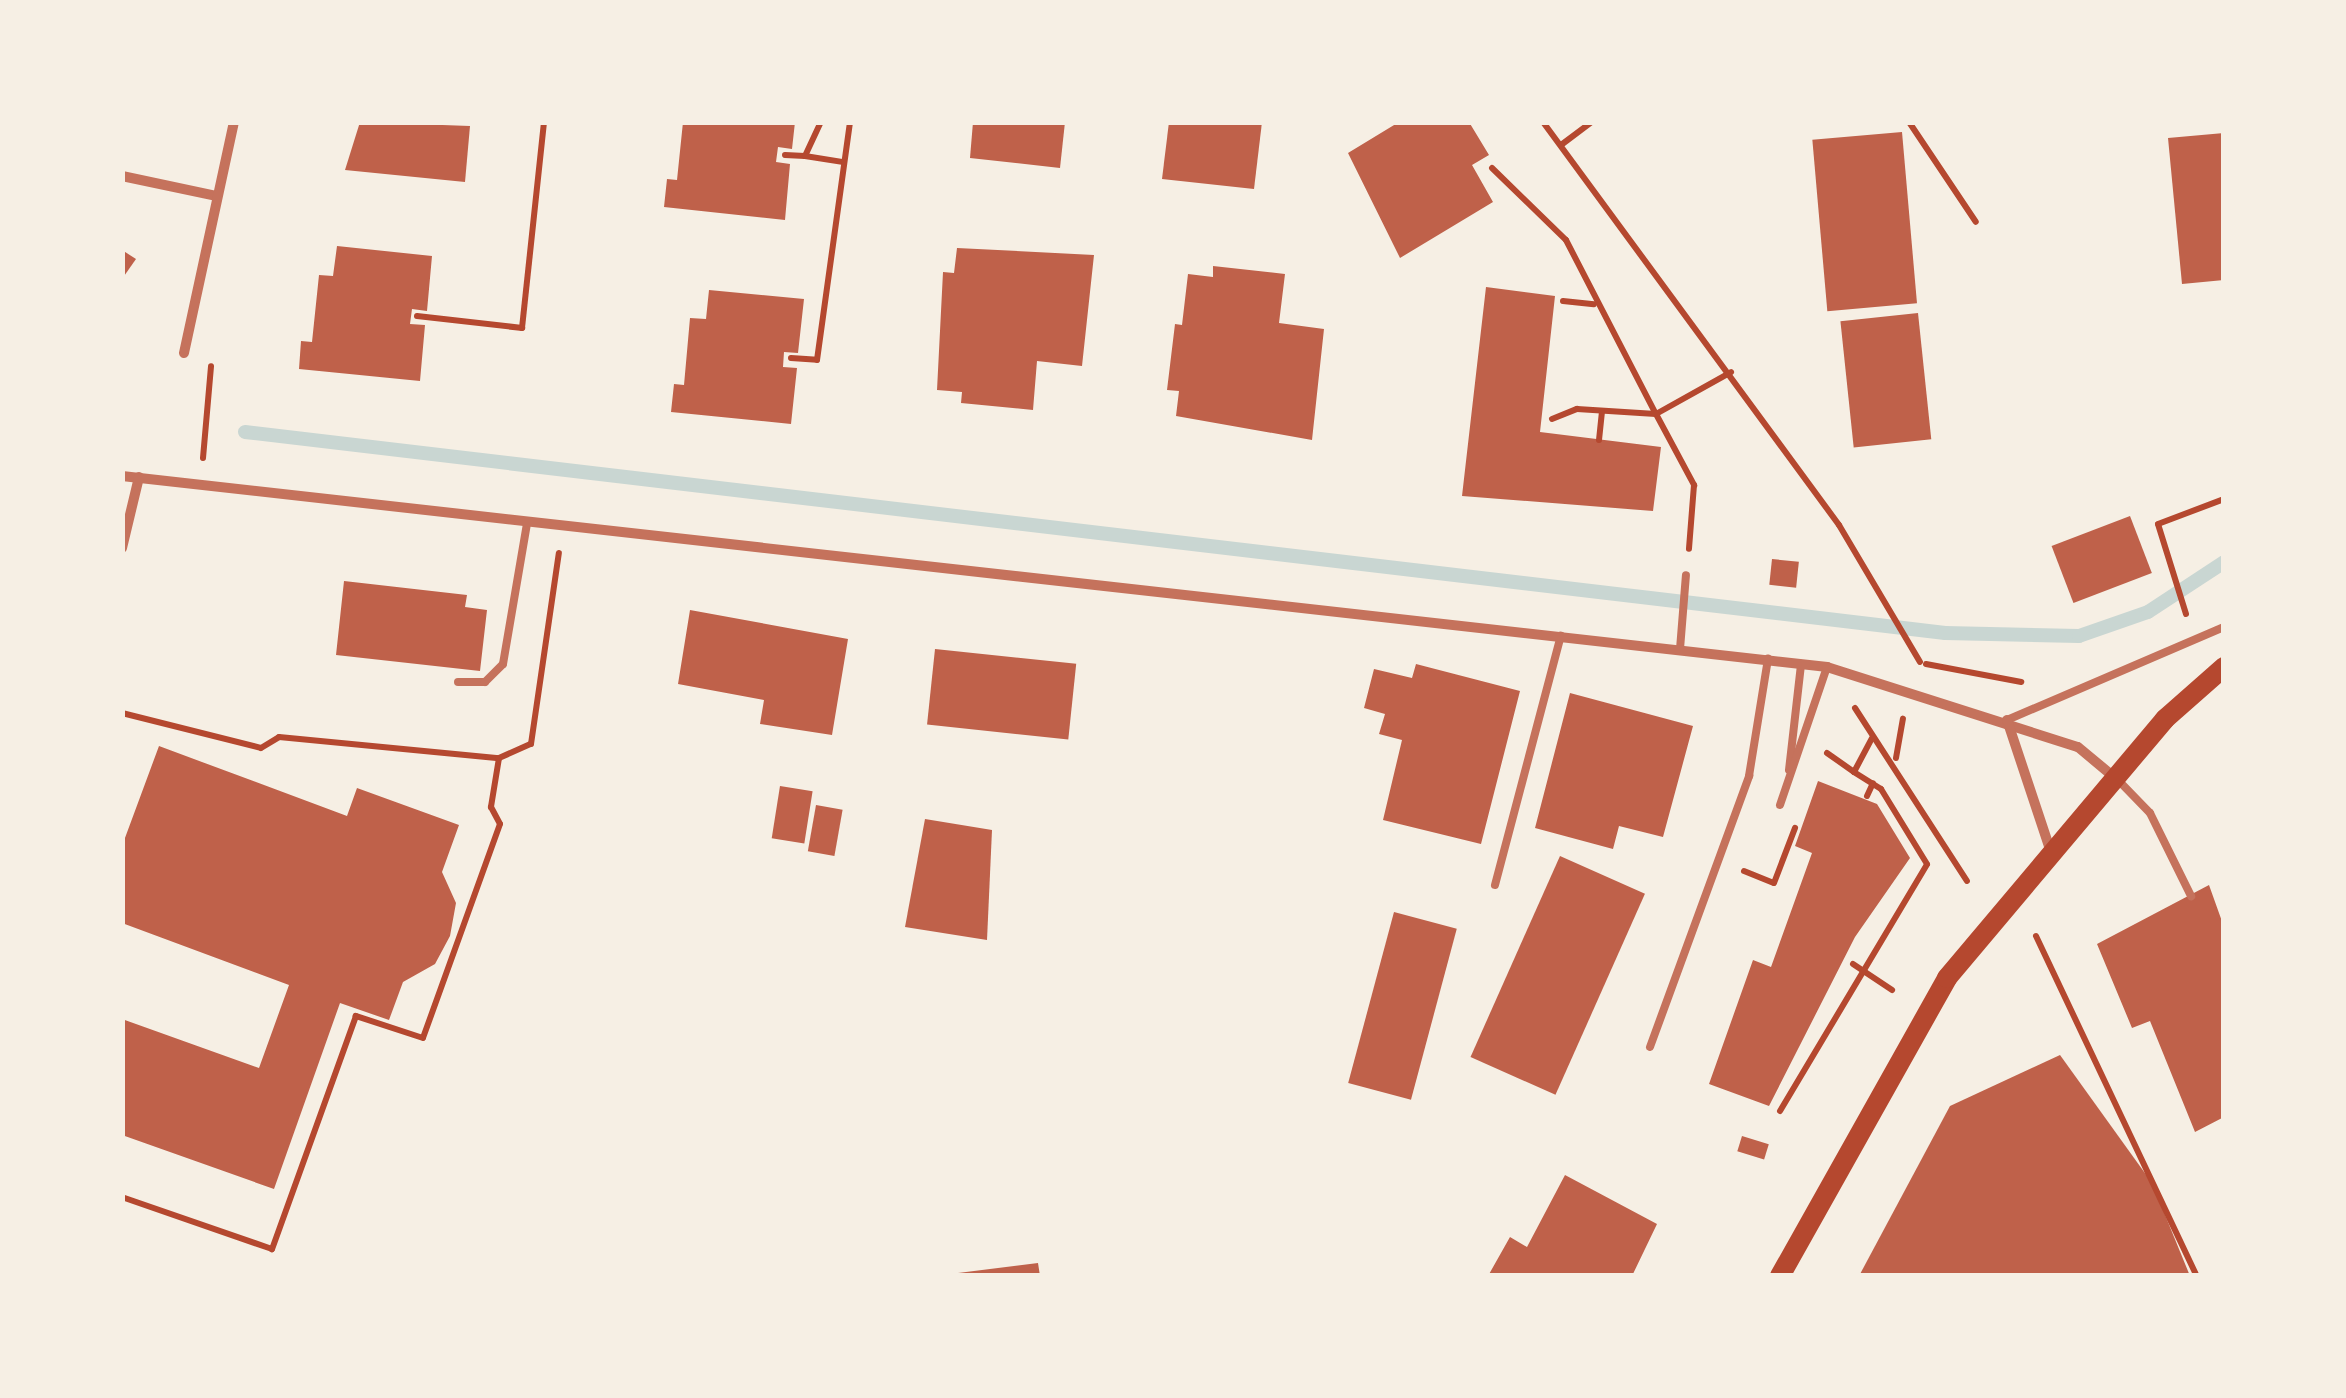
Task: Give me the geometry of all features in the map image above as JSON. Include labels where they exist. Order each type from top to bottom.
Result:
[{"type":"main road","points":[[1780,1276],[1904,1045],[2051,852],[2114,777],[2224,667]]},
{"type":"street","points":[[184,353],[234,122]]},
{"type":"street","points":[[122,176],[216,196]]},
{"type":"street","points":[[122,476],[1827,667],[2007,720],[2078,747],[2114,777]]},
{"type":"street","points":[[122,548],[139,477]]},
{"type":"street","points":[[2007,720],[2051,852]]},
{"type":"lane","points":[[458,682],[485,682],[503,664],[527,523]]},
{"type":"lane","points":[[1680,649],[1686,576]]},
{"type":"lane","points":[[2007,720],[2224,627]]},
{"type":"lane","points":[[1495,886],[1561,636]]},
{"type":"lane","points":[[1650,1047],[1749,776],[1768,659]]},
{"type":"lane","points":[[1789,775],[1801,664]]},
{"type":"lane","points":[[1780,805],[1827,667]]},
{"type":"lane","points":[[2114,777],[2150,812],[2191,896]]},
{"type":"path","points":[[417,316],[522,328],[544,122]]},
{"type":"path","points":[[805,156],[821,122]]},
{"type":"path","points":[[790,358],[817,360],[850,122]]},
{"type":"path","points":[[1542,122],[1732,372],[1917,658]]},
{"type":"path","points":[[1562,145],[1592,122]]},
{"type":"path","points":[[1909,122],[1976,222]]},
{"type":"path","points":[[785,154],[844,162]]},
{"type":"path","points":[[1492,168],[1566,240],[1594,304],[1694,485],[1686,576]]},
{"type":"path","points":[[1564,302],[1594,304]]},
{"type":"path","points":[[203,455],[211,362]]},
{"type":"path","points":[[1552,419],[1602,411],[1656,414],[1732,372]]},
{"type":"path","points":[[1599,440],[1602,411]]},
{"type":"path","points":[[2186,614],[2168,570],[2158,524],[2224,498]]},
{"type":"path","points":[[122,713],[262,748],[279,737],[499,758],[531,744],[562,528]]},
{"type":"path","points":[[1852,703],[1872,738],[1896,758],[1967,880]]},
{"type":"path","points":[[1896,758],[1904,718]]},
{"type":"path","points":[[1780,1111],[1926,864],[1872,784],[1854,772],[1872,738]]},
{"type":"path","points":[[122,1198],[272,1250],[356,1016],[423,1038],[500,824],[490,807],[499,758]]},
{"type":"path","points":[[1867,796],[1872,784]]},
{"type":"path","points":[[2036,936],[2197,1276]]},
{"type":"path","points":[[1853,964],[1892,990]]},
{"type":"building","points":[[360,122],[470,126],[465,182],[345,170]]},
{"type":"building","points":[[683,122],[795,122],[792,149],[778,147],[776,162],[790,164],[785,220],[664,207],[667,179],[677,180]]},
{"type":"building","points":[[973,122],[1065,122],[1060,168],[970,158]]},
{"type":"building","points":[[1169,122],[1262,122],[1254,189],[1162,179]]},
{"type":"building","points":[[1399,122],[1469,122],[1489,155],[1472,165],[1493,202],[1400,258],[1348,153]]},
{"type":"building","points":[[1902,132],[1917,303],[1827,311],[1812,140]]},
{"type":"building","points":[[2224,133],[2224,280],[2182,284],[2168,138]]},
{"type":"building","points":[[337,246],[432,256],[427,311],[412,309],[410,324],[425,325],[420,381],[299,369],[301,341],[312,342],[319,275],[333,276]]},
{"type":"building","points":[[957,248],[1094,255],[1082,366],[1037,361],[1033,410],[961,403],[962,392],[937,390],[943,272],[954,273]]},
{"type":"building","points":[[122,250],[136,259],[122,279]]},
{"type":"building","points":[[1213,266],[1285,274],[1279,323],[1324,329],[1312,440],[1176,416],[1179,391],[1167,390],[1175,324],[1182,325],[1188,274],[1213,277]]},
{"type":"building","points":[[1486,287],[1555,296],[1540,432],[1661,447],[1653,511],[1462,496]]},
{"type":"building","points":[[709,290],[804,299],[798,353],[784,352],[783,367],[797,368],[791,424],[671,412],[674,384],[684,385],[690,318],[706,319]]},
{"type":"building","points":[[1918,313],[1931,439],[1854,447],[1840,321]]},
{"type":"building","points":[[2130,516],[2152,573],[2073,603],[2052,546]]},
{"type":"building","points":[[1772,559],[1799,562],[1796,588],[1769,585]]},
{"type":"building","points":[[344,581],[467,595],[465,607],[487,610],[480,671],[336,655]]},
{"type":"building","points":[[690,610],[848,639],[832,735],[760,724],[764,700],[678,684]]},
{"type":"building","points":[[935,649],[1076,664],[1068,739],[927,725]]},
{"type":"building","points":[[1416,664],[1520,691],[1481,844],[1383,820],[1402,740],[1379,734],[1385,714],[1364,708],[1374,669],[1412,678]]},
{"type":"building","points":[[1570,693],[1693,726],[1663,837],[1619,826],[1613,849],[1535,828]]},
{"type":"building","points":[[159,746],[347,816],[357,788],[459,825],[442,872],[456,903],[450,936],[435,964],[403,982],[389,1020],[340,1003],[274,1189],[122,1135],[122,1019],[259,1068],[289,985],[122,923],[122,846]]},
{"type":"building","points":[[1818,781],[1877,804],[1910,858],[1855,937],[1769,1106],[1709,1084],[1753,960],[1771,967],[1812,853],[1795,846]]},
{"type":"building","points":[[780,786],[813,791],[804,844],[772,838]]},
{"type":"building","points":[[816,805],[843,810],[834,856],[808,851]]},
{"type":"building","points":[[925,819],[992,830],[987,940],[905,927]]},
{"type":"building","points":[[1560,856],[1645,894],[1555,1095],[1471,1057]]},
{"type":"building","points":[[2209,885],[2224,927],[2224,1117],[2195,1132],[2150,1021],[2132,1028],[2097,944]]},
{"type":"building","points":[[1394,912],[1457,929],[1411,1100],[1348,1083]]},
{"type":"building","points":[[2060,1055],[2152,1183],[2190,1276],[1859,1276],[1950,1106]]},
{"type":"building","points":[[1742,1136],[1769,1144],[1764,1159],[1737,1151]]},
{"type":"building","points":[[1565,1175],[1657,1224],[1632,1276],[1488,1276],[1510,1237],[1527,1247]]},
{"type":"building","points":[[1038,1263],[1040,1276],[958,1276],[958,1273]]},
{"type":"waterway","points":[[245,432],[1945,633],[2079,636],[2148,612],[2224,562]]}]
